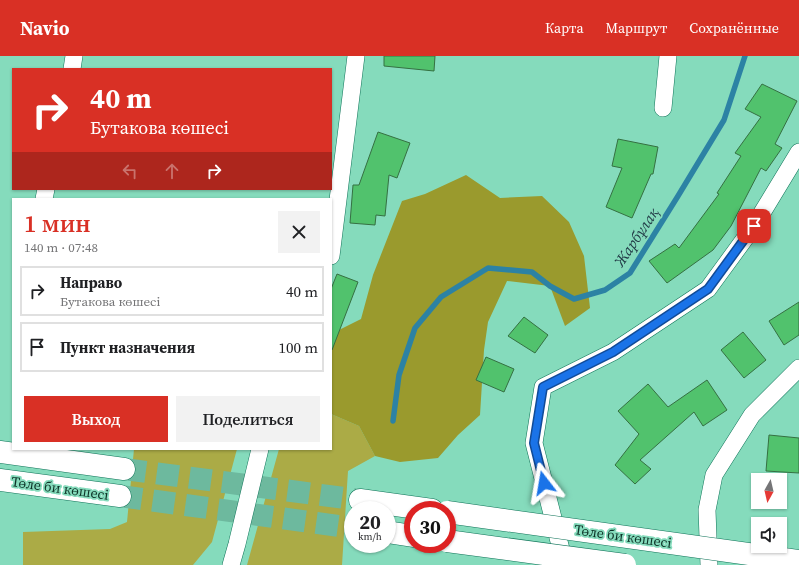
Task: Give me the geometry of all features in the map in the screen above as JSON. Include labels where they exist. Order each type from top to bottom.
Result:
[{"type":"main road","name":"Төле би көшесі","points":[[0,452],[124,469]]},
{"type":"main road","name":"Төле би көшесі","points":[[0,480],[120,496]]},
{"type":"main road","points":[[360,500],[404,506]]},
{"type":"main road","name":"Төле би көшесі","points":[[456,513],[799,561]]},
{"type":"main road","name":"Төле би көшесі","points":[[456,541],[624,565]]},
{"type":"street","points":[[72,68],[74,56]]},
{"type":"street","points":[[332,248],[356,56]]},
{"type":"street","points":[[663,108],[668,56]]},
{"type":"street","points":[[566,565],[534,443],[543,387],[613,352],[708,289],[754,226],[799,152]]},
{"type":"street","points":[[709,565],[707,510],[714,475],[752,415],[799,368]]},
{"type":"street","points":[[231,565],[260,450]]},
{"type":"shaded area","points":[[466,175],[500,198],[542,196],[569,222],[584,256],[590,308],[565,326],[550,286],[507,281],[488,322],[484,350],[480,415],[458,435],[438,458],[400,462],[375,456],[359,426],[332,414],[332,334],[361,319],[373,275],[402,201],[425,194]]},
{"type":"shaded area","points":[[332,414],[359,426],[375,456],[348,471],[346,501],[344,501],[342,565],[247,565],[279,450],[332,450]]},
{"type":"shaded area","points":[[134,450],[237,450],[212,542],[193,565],[23,565],[23,532],[110,529],[127,522]]},
{"type":"building","points":[[384,56],[435,56],[434,71],[384,66]]},
{"type":"building","points":[[762,84],[797,101],[775,144],[782,148],[766,171],[761,168],[731,226],[713,250],[667,283],[649,261],[675,244],[679,248],[719,194],[717,193],[741,156],[735,153],[761,117],[745,109]]},
{"type":"building","points":[[378,132],[410,143],[397,178],[389,175],[385,216],[376,215],[375,225],[350,223],[353,185],[359,185]]},
{"type":"building","points":[[618,139],[658,147],[653,174],[651,174],[632,218],[606,207],[622,168],[612,166]]},
{"type":"building","points":[[337,274],[358,282],[332,350],[332,286]]},
{"type":"building","points":[[799,302],[799,335],[784,345],[769,321]]},
{"type":"building","points":[[524,317],[548,335],[535,353],[508,336]]},
{"type":"building","points":[[743,332],[766,360],[744,378],[721,350]]},
{"type":"building","points":[[486,357],[514,369],[504,392],[476,380]]},
{"type":"building","points":[[707,380],[727,410],[703,426],[694,412],[640,460],[651,469],[635,484],[615,465],[639,434],[618,411],[648,384],[668,407]]},
{"type":"building","points":[[769,435],[799,438],[799,473],[766,471]]},
{"type":"waterway","name":"Жарбұлақ","points":[[393,421],[399,375],[415,328],[441,297],[488,268],[532,272],[550,286],[574,299],[605,290],[630,273],[724,120],[745,56]]},
{"type":"tunnel","points":[[124,469],[360,500]]},
{"type":"tunnel","points":[[120,496],[344,527]]},
{"type":"route","points":[[544,483],[534,443],[543,387],[613,352],[708,289],[754,226]]}]
